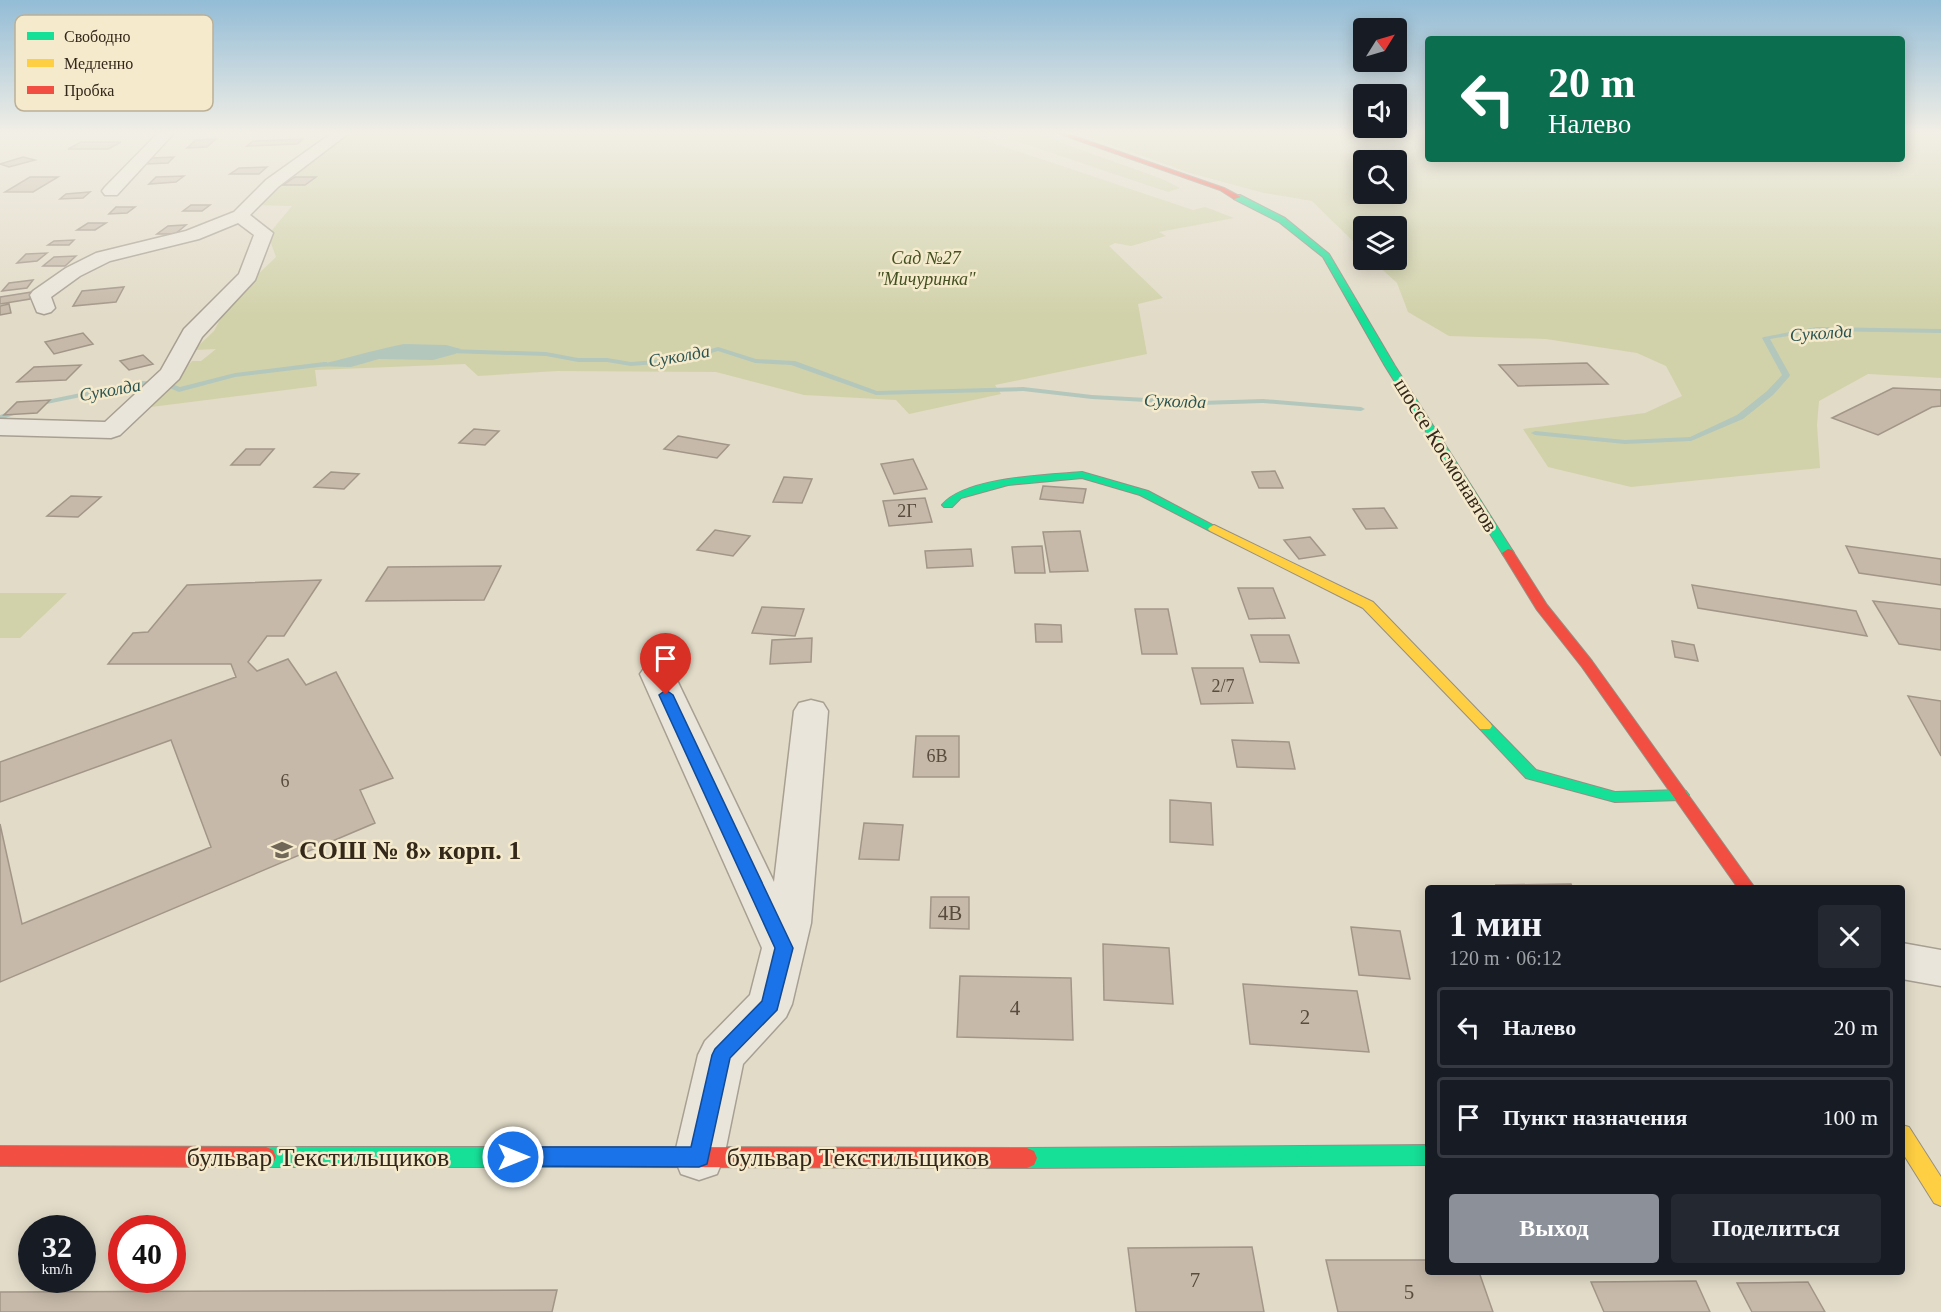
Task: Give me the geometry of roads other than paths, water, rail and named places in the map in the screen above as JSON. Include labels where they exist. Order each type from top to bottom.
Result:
[{"type":"main road","name":"шоссе Космонавтов","points":[[1232,194],[1282,220],[1326,256],[1390,366],[1542,608],[1587,664],[1745,885]]},
{"type":"main road","points":[[948,505],[957,496],[1007,482],[1082,475],[1144,493],[1275,561],[1368,605],[1531,774],[1615,797],[1681,795]]},
{"type":"main road","points":[[1905,1139],[1941,1196]]},
{"type":"main road","name":"бульвар Текстильщиков","points":[[0,1156],[1009,1158],[1425,1155]]},
{"type":"street","points":[[44,308],[40,296],[73,272],[103,257],[192,235],[240,216],[262,194]]},
{"type":"street","points":[[0,427],[111,430],[171,374],[192,334],[248,276],[264,233],[240,216]]},
{"type":"street","points":[[657,674],[784,948]]},
{"type":"street","points":[[699,1157],[721,1055],[770,1004],[790,923],[811,711]]},
{"type":"street","points":[[1905,962],[1941,968]]},
{"type":"waterway","name":"Суколда","points":[[1535,433],[1625,442],[1691,439],[1740,417],[1770,393],[1786,375],[1766,338],[1817,329],[1941,331]]},
{"type":"waterway","name":"Суколда","points":[[449,351],[546,354],[578,360],[607,360],[631,364],[680,360],[718,349],[755,361],[792,363],[876,393],[1023,389],[1092,397],[1201,403],[1263,401],[1361,409]]},
{"type":"waterway","name":"Суколда","points":[[37,404],[139,383],[166,384],[179,390],[235,375],[324,364]]},
{"type":"waterway","name":"Суколда","points":[[0,418],[19,410]]},
{"type":"place","name":"СОШ № 8» корп. 1","points":[[282,850]]},
{"type":"park label","name":"Сад №27 \"Мичуринка\"","points":[[926,268]]}]
